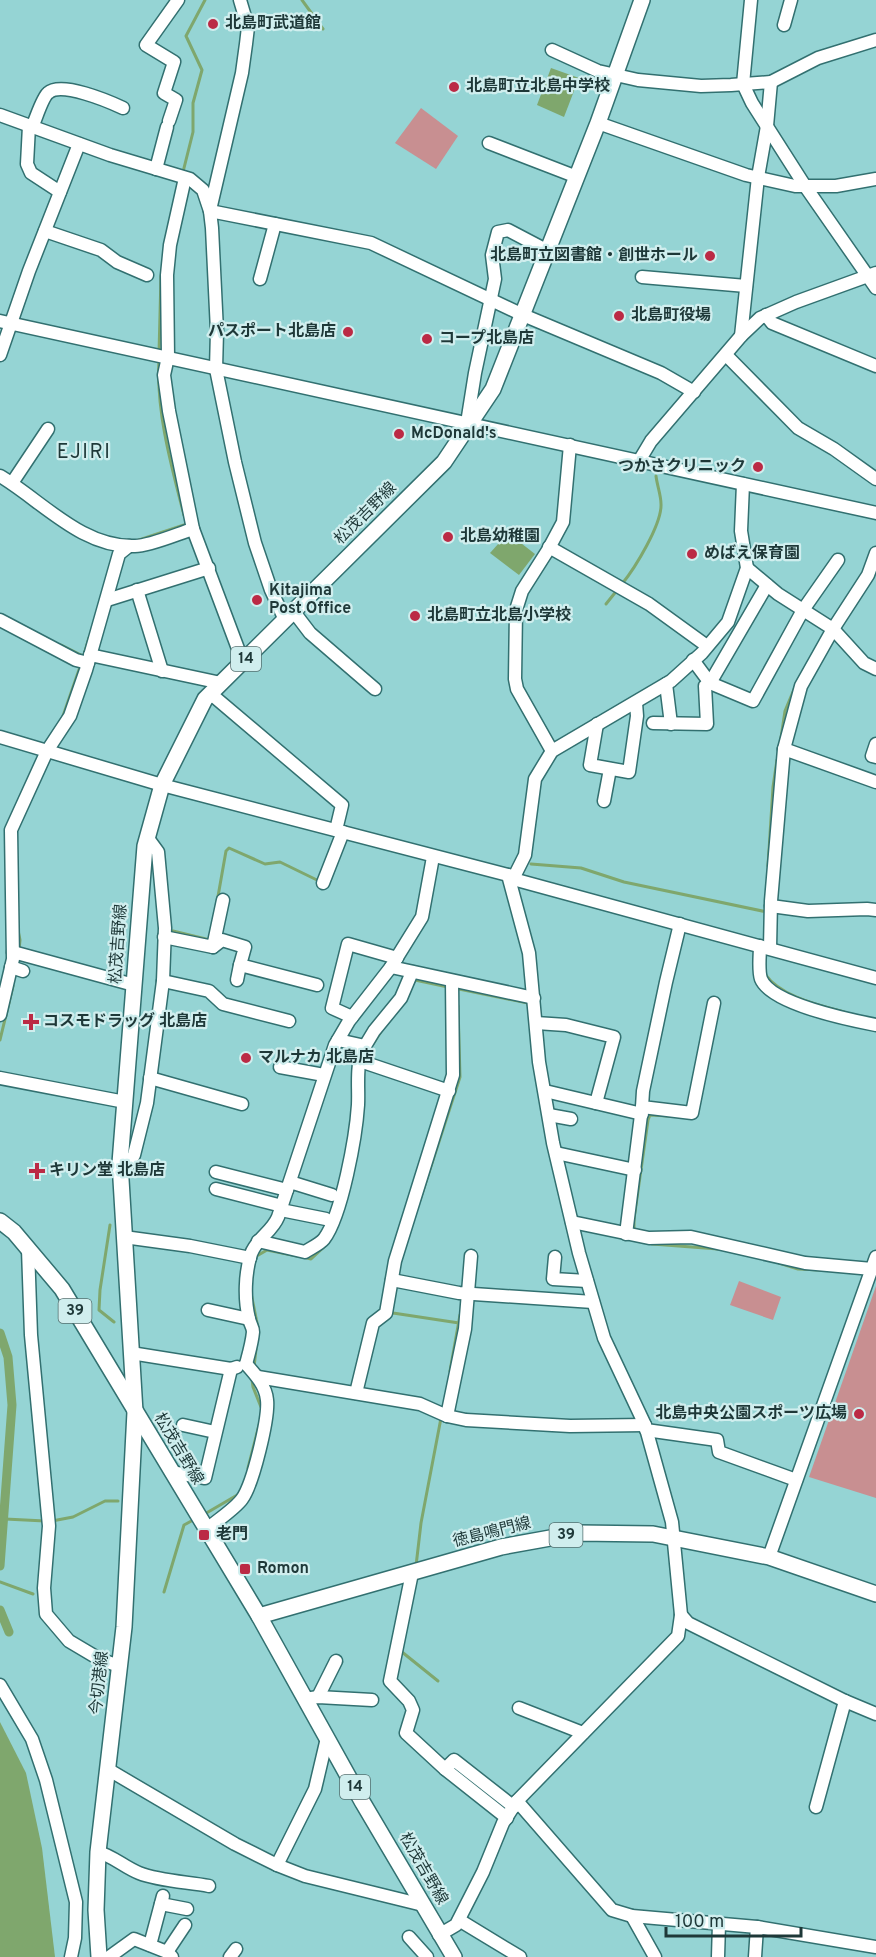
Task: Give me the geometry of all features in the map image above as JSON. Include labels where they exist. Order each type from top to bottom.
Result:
[{"type":"main road","name":"松茂吉野線","points":[[454,1957],[439,1935],[327,1738],[312,1698],[259,1616],[135,1412],[120,1179],[145,846],[162,784],[206,699],[444,462],[493,389],[598,123],[642,0]]},
{"type":"main road","name":"39","points":[[0,1221],[14,1232],[62,1289],[135,1412]]},
{"type":"main road","name":"今切港線","points":[[99,1957],[96,1910],[98,1852],[124,1627],[135,1412]]},
{"type":"main road","name":"徳島鳴門線","points":[[259,1616],[501,1547],[578,1533],[653,1534],[769,1557],[876,1594]]},
{"type":"street","points":[[156,169],[176,100],[164,93],[174,62],[146,45],[178,0]]},
{"type":"street","points":[[210,211],[242,73],[248,27],[240,0]]},
{"type":"street","points":[[751,0],[743,84],[752,103],[805,186],[872,274],[876,288]]},
{"type":"street","points":[[784,25],[791,0]]},
{"type":"street","points":[[552,50],[598,70],[638,80],[699,86],[771,82],[818,58],[876,39]]},
{"type":"street","points":[[741,336],[771,82]]},
{"type":"street","points":[[60,192],[31,173],[27,164],[31,127],[47,93],[58,88],[123,108]]},
{"type":"street","points":[[0,115],[79,144],[190,179],[203,190],[210,211],[217,331],[216,369],[237,472],[255,543],[271,590],[289,616],[375,689]]},
{"type":"street","points":[[598,123],[758,177],[805,186],[836,186],[876,179]]},
{"type":"street","points":[[489,143],[577,177]]},
{"type":"street","points":[[0,355],[6,322],[79,144]]},
{"type":"street","points":[[185,178],[170,245],[162,356],[164,375],[193,529],[243,662]]},
{"type":"street","points":[[210,211],[371,243],[523,315],[661,373],[694,392]]},
{"type":"street","points":[[260,279],[275,224]]},
{"type":"street","points":[[469,423],[471,393],[495,279],[492,255],[498,232],[508,230],[548,251]]},
{"type":"street","points":[[45,231],[102,250],[117,261],[147,275]]},
{"type":"street","points":[[639,461],[651,441],[741,336],[766,315],[872,274]]},
{"type":"street","points":[[642,278],[746,286]]},
{"type":"street","points":[[766,315],[772,323],[876,366]]},
{"type":"street","points":[[6,322],[876,513]]},
{"type":"street","points":[[726,355],[798,428],[834,449],[876,479]]},
{"type":"street","points":[[12,483],[48,429]]},
{"type":"street","points":[[552,751],[517,689],[515,679],[516,610],[522,591],[563,522],[570,445]]},
{"type":"street","points":[[0,476],[78,531],[100,540],[136,546],[193,529]]},
{"type":"street","points":[[439,1935],[456,1925],[459,1920],[507,1818],[516,1804],[678,1636],[681,1615],[675,1539],[664,1489],[646,1427],[604,1338],[572,1222],[539,1062],[529,953],[510,877],[525,855],[534,779],[552,751],[666,684],[707,646],[728,622],[747,568],[741,531],[743,484]]},
{"type":"street","points":[[0,1015],[17,960],[11,830],[47,751],[70,716],[85,659],[107,600],[119,554],[129,546]]},
{"type":"street","points":[[549,547],[649,604],[707,646]]},
{"type":"street","points":[[876,553],[872,577],[833,629],[801,686],[784,749],[771,906],[761,978],[770,990],[786,1000],[833,1015],[876,1025]]},
{"type":"street","points":[[693,660],[710,683],[753,701],[803,610],[838,560]]},
{"type":"street","points":[[107,600],[209,568]]},
{"type":"street","points":[[747,568],[767,585],[833,629],[864,663],[876,669]]},
{"type":"street","points":[[653,723],[707,724],[705,686],[710,683],[767,585]]},
{"type":"street","points":[[138,590],[162,671]]},
{"type":"street","points":[[0,620],[85,659],[162,671],[216,688],[342,805],[340,831],[323,883]]},
{"type":"street","points":[[666,684],[671,724]]},
{"type":"street","points":[[597,723],[590,765],[628,772],[637,716],[636,703]]},
{"type":"street","points":[[0,737],[162,784],[876,978]]},
{"type":"street","points":[[876,744],[872,756],[876,757]]},
{"type":"street","points":[[784,749],[856,777],[876,782]]},
{"type":"street","points":[[604,801],[610,769]]},
{"type":"street","points":[[120,1179],[134,1155],[147,1103],[164,981],[165,928],[158,852],[147,837]]},
{"type":"street","points":[[246,1364],[253,1329],[249,1318],[247,1274],[250,1258],[258,1241],[275,1225],[324,1075],[338,1040],[352,1017],[394,963],[422,917],[433,857]]},
{"type":"street","points":[[213,947],[223,900]]},
{"type":"street","points":[[771,906],[808,911],[875,908]]},
{"type":"street","points":[[626,1234],[643,1091],[680,924]]},
{"type":"street","points":[[164,937],[213,947],[222,940],[245,947],[237,980]]},
{"type":"street","points":[[352,1017],[332,1008],[348,944],[412,972],[534,998]]},
{"type":"street","points":[[0,952],[17,960],[134,985]]},
{"type":"street","points":[[240,965],[317,985]]},
{"type":"street","points":[[258,1241],[305,1252],[323,1240],[336,1216],[349,1159],[358,1105],[357,1082],[360,1061],[365,1046],[374,1031],[401,998],[412,972]]},
{"type":"street","points":[[164,981],[209,991],[223,1004],[289,1021]]},
{"type":"street","points":[[356,1393],[373,1323],[386,1313],[395,1261],[453,1076],[452,981]]},
{"type":"street","points":[[545,1091],[596,1103],[642,1110],[692,1113],[714,1003]]},
{"type":"street","points":[[536,1023],[566,1025],[614,1038],[596,1103]]},
{"type":"street","points":[[338,1040],[365,1046]]},
{"type":"street","points":[[360,1061],[449,1090]]},
{"type":"street","points":[[280,1067],[324,1075]]},
{"type":"street","points":[[0,1078],[125,1102]]},
{"type":"street","points":[[150,1078],[242,1104]]},
{"type":"street","points":[[549,1115],[571,1119]]},
{"type":"street","points":[[556,1153],[635,1170]]},
{"type":"street","points":[[326,1219],[281,1208],[216,1185],[288,1186],[332,1195]]},
{"type":"street","points":[[572,1222],[649,1238],[691,1237],[805,1263],[874,1263],[769,1557]]},
{"type":"street","points":[[124,1238],[190,1246],[250,1258]]},
{"type":"street","points":[[28,1249],[31,1335],[49,1526],[44,1588],[46,1614],[69,1641],[101,1660],[120,1666]]},
{"type":"street","points":[[447,1416],[465,1329],[464,1293],[471,1256]]},
{"type":"street","points":[[555,1257],[553,1279],[587,1281]]},
{"type":"street","points":[[392,1280],[464,1293],[593,1302]]},
{"type":"street","points":[[208,1310],[249,1318]]},
{"type":"street","points":[[131,1353],[231,1369],[246,1364]]},
{"type":"street","points":[[206,1530],[242,1500],[252,1474],[266,1420],[267,1398],[258,1377],[246,1364]]},
{"type":"street","points":[[171,1472],[205,1478],[231,1369]]},
{"type":"street","points":[[258,1377],[420,1404],[447,1416],[466,1420],[537,1425],[646,1427],[717,1440],[718,1452],[796,1480]]},
{"type":"street","points":[[183,1425],[215,1432]]},
{"type":"street","points":[[412,1573],[390,1681],[409,1701],[413,1710],[406,1733],[445,1769],[507,1818]]},
{"type":"street","points":[[681,1615],[688,1623],[845,1701],[876,1714]]},
{"type":"street","points":[[312,1698],[336,1661]]},
{"type":"street","points":[[0,1685],[32,1739],[46,1780],[76,1902],[75,1938],[71,1957]]},
{"type":"street","points":[[312,1698],[372,1700]]},
{"type":"street","points":[[816,1807],[845,1701]]},
{"type":"street","points":[[519,1708],[583,1733]]},
{"type":"street","points":[[277,1865],[315,1789],[327,1738]]},
{"type":"street","points":[[445,1769],[454,1760],[516,1804],[612,1910],[632,1916],[757,1927],[876,1947]]},
{"type":"street","points":[[109,1770],[235,1844],[277,1865],[305,1876],[423,1905]]},
{"type":"street","points":[[98,1852],[142,1874],[209,1886]]},
{"type":"street","points":[[150,1945],[162,1900],[187,1909]]},
{"type":"street","points":[[632,1916],[655,1957]]},
{"type":"street","points":[[459,1920],[520,1957]]},
{"type":"street","points":[[718,1957],[719,1924]]},
{"type":"street","points":[[109,1957],[135,1939],[170,1955],[185,1925]]},
{"type":"street","points":[[755,1957],[757,1927]]},
{"type":"street","points":[[409,1937],[427,1957]]},
{"type":"shaded area","points":[[551,68],[579,78],[564,117],[537,105]]},
{"type":"shaded area","points":[[421,108],[458,136],[436,169],[395,143]]},
{"type":"shaded area","points":[[508,533],[535,554],[519,575],[490,553]]},
{"type":"shaded area","points":[[739,1281],[781,1297],[773,1320],[730,1305]]},
{"type":"shaded area","name":"北島中央公園スポーツ広場","points":[[876,1286],[876,1498],[809,1477]]},
{"type":"shaded area","points":[[0,1722],[26,1773],[42,1848],[55,1957],[0,1957]]},
{"type":"waterway","points":[[183,172],[193,132],[193,103],[202,70],[186,36],[205,0]]},
{"type":"waterway","points":[[302,0],[323,29]]},
{"type":"waterway","points":[[159,353],[161,276]]},
{"type":"waterway","points":[[159,360],[162,418],[184,515]]},
{"type":"waterway","points":[[622,584],[634,568],[657,523],[661,504],[656,476]]},
{"type":"waterway","points":[[136,541],[187,524],[186,522]]},
{"type":"waterway","points":[[606,604],[618,589]]},
{"type":"waterway","points":[[83,658],[89,638]]},
{"type":"waterway","points":[[61,645],[83,656]]},
{"type":"waterway","points":[[63,716],[81,664]]},
{"type":"waterway","points":[[781,738],[785,711],[795,687]]},
{"type":"waterway","points":[[768,866],[777,760]]},
{"type":"waterway","points":[[217,902],[226,851],[229,848],[265,864],[280,862],[319,881]]},
{"type":"waterway","points":[[531,864],[581,868],[624,882],[767,912]]},
{"type":"waterway","points":[[18,930],[19,950]]},
{"type":"waterway","points":[[173,931],[210,940],[210,938]]},
{"type":"waterway","points":[[765,974],[772,982],[790,994],[844,1012]]},
{"type":"waterway","points":[[414,982],[415,980],[448,987]]},
{"type":"waterway","points":[[0,1040],[13,986]]},
{"type":"waterway","points":[[454,988],[528,1003],[528,1005]]},
{"type":"waterway","points":[[420,1200],[460,1077],[458,1006]]},
{"type":"waterway","points":[[373,1044],[382,1030]]},
{"type":"waterway","points":[[634,1232],[648,1120],[650,1115],[669,1116]]},
{"type":"waterway","points":[[110,1225],[99,1310],[114,1322]]},
{"type":"waterway","points":[[652,1244],[718,1249]]},
{"type":"waterway","points":[[303,1257],[311,1259],[325,1246]]},
{"type":"waterway","points":[[255,1257],[267,1250],[297,1256]]},
{"type":"waterway","points":[[779,1263],[798,1269],[820,1270]]},
{"type":"waterway","points":[[251,1293],[258,1328]]},
{"type":"waterway","points":[[391,1310],[393,1313],[459,1323]]},
{"type":"waterway","points":[[450,1371],[460,1315]]},
{"type":"waterway","points":[[0,1333],[8,1357],[12,1405],[0,1566]]},
{"type":"waterway","points":[[254,1367],[256,1349]]},
{"type":"waterway","points":[[252,1379],[261,1407]]},
{"type":"waterway","points":[[416,1566],[421,1523],[441,1418]]},
{"type":"waterway","points":[[248,1468],[259,1425]]},
{"type":"waterway","points":[[203,1515],[239,1494]]},
{"type":"waterway","points":[[52,1521],[73,1517],[105,1501],[118,1501]]},
{"type":"waterway","points":[[5,1519],[45,1521]]},
{"type":"waterway","points":[[164,1592],[184,1525],[195,1519]]},
{"type":"waterway","points":[[0,1582],[33,1594]]},
{"type":"waterway","points":[[0,1610],[9,1632]]},
{"type":"waterway","points":[[402,1652],[438,1681]]},
{"type":"place","name":"北島町武道館","points":[[213,24]]},
{"type":"place","name":"北島町立北島中学校","points":[[454,87]]},
{"type":"place","name":"北島町立図書館・創世ホール","points":[[710,256]]},
{"type":"place","name":"北島町役場","points":[[619,316]]},
{"type":"place","name":"パスポート北島店","points":[[348,332]]},
{"type":"place","name":"コープ北島店","points":[[427,339]]},
{"type":"place","name":"McDonald's","points":[[399,434]]},
{"type":"place","name":"つかさクリニック","points":[[758,467]]},
{"type":"place","name":"北島幼稚園","points":[[448,537]]},
{"type":"place","name":"めばえ保育園","points":[[692,554]]},
{"type":"place","name":"Kitajima Post Office","points":[[257,600]]},
{"type":"place","name":"北島町立北島小学校","points":[[415,616]]},
{"type":"place","name":"コスモドラッグ 北島店","points":[[31,1022]]},
{"type":"place","name":"マルナカ 北島店","points":[[246,1058]]},
{"type":"place","name":"キリン堂 北島店","points":[[37,1171]]},
{"type":"place","name":"北島中央公園スポーツ広場","points":[[859,1414]]},
{"type":"place","name":"老門","points":[[204,1535]]},
{"type":"place","name":"Romon","points":[[245,1569]]},
{"type":"district","name":"EJIRI","points":[[84,453]]}]
